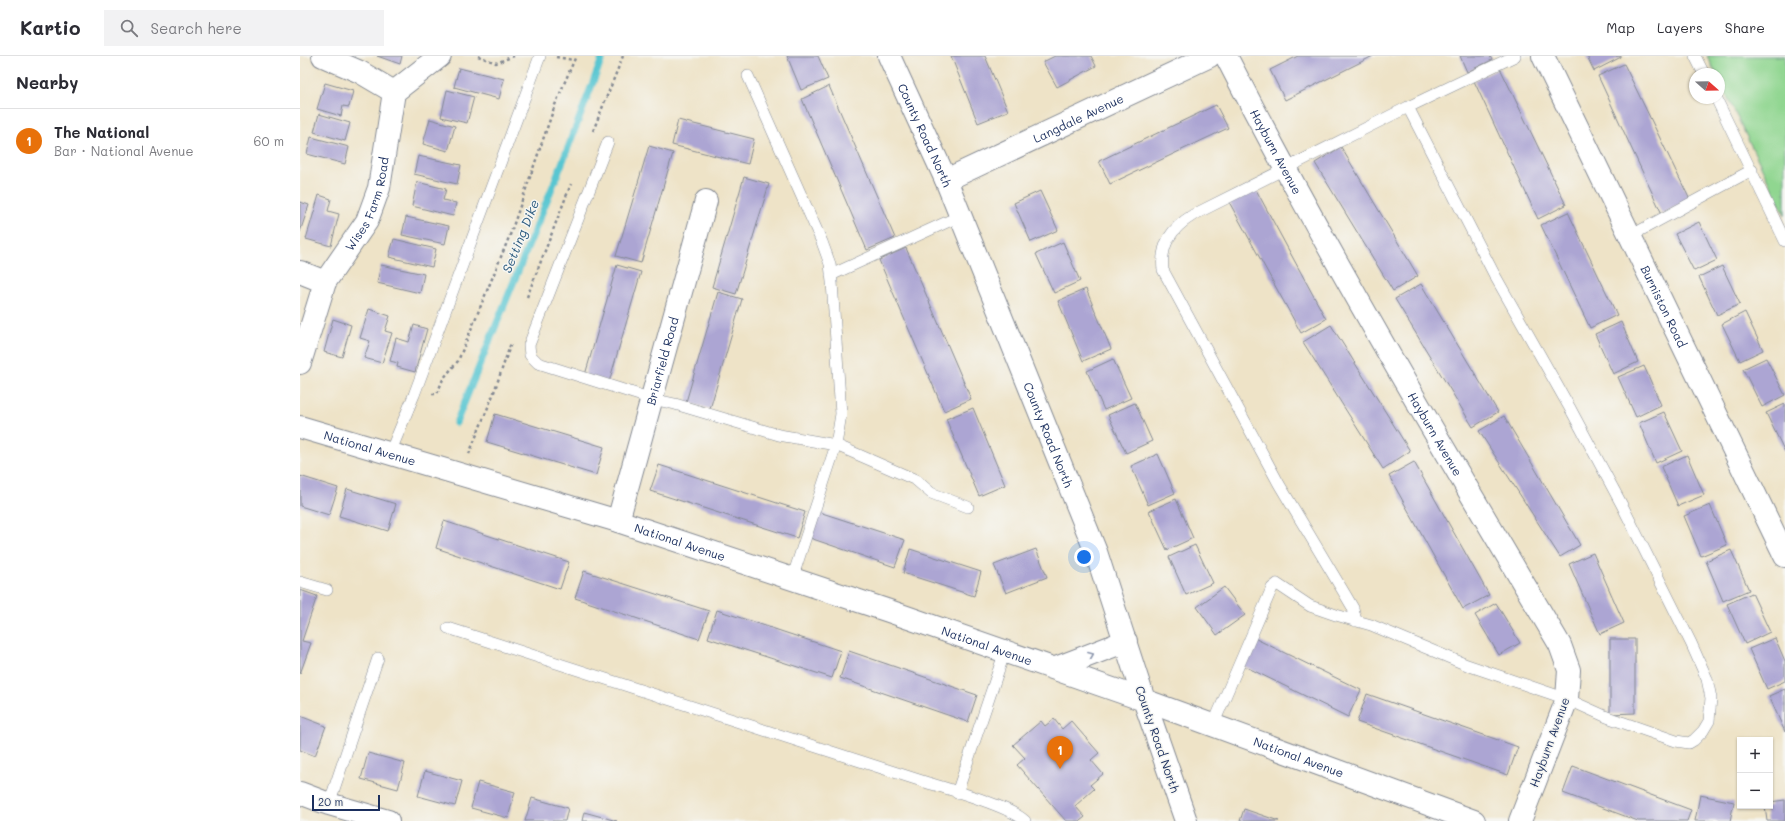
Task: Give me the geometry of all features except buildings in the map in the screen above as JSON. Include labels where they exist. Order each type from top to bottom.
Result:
[{"type":"street","points":[[324,56],[360,72],[394,92],[440,56]]},
{"type":"street","name":"County Road North","points":[[889,56],[946,180],[1096,552],[1144,700],[1185,816]]},
{"type":"street","name":"Langdale Avenue","points":[[946,180],[1210,56]]},
{"type":"street","name":"Hayburn Avenue","points":[[1226,56],[1284,169],[1388,355],[1560,645],[1569,670],[1567,699],[1520,821]]},
{"type":"street","name":"Burniston Road","points":[[1543,56],[1785,556]]},
{"type":"street","name":"Wises Farm Road","points":[[300,363],[325,282],[366,221],[376,194],[394,92]]},
{"type":"street","name":"Briarfield Road","points":[[618,521],[706,201]]},
{"type":"street","points":[[300,272],[325,282]]},
{"type":"street","name":"National Avenue","points":[[300,427],[618,521],[792,579],[1056,668],[1474,821]]},
{"type":"street","points":[[1056,668],[1126,641]]},
{"type":"street","points":[[300,793],[330,804],[388,821]]},
{"type":"lane","points":[[390,453],[414,395],[540,56]]},
{"type":"lane","points":[[1356,621],[1353,608],[1279,484],[1163,270],[1162,260],[1165,247],[1171,232],[1180,223],[1408,107],[1515,56]]},
{"type":"lane","points":[[1695,56],[1701,68]]},
{"type":"lane","points":[[748,76],[822,242],[830,264],[831,275],[841,414],[836,445],[792,579]]},
{"type":"lane","points":[[1719,104],[1785,241]]},
{"type":"lane","points":[[1213,725],[1272,588],[1277,584],[1310,606],[1371,625],[1466,665],[1567,699],[1621,722],[1676,742],[1689,743],[1703,731],[1708,721],[1711,709],[1711,698],[1707,680],[1691,642],[1571,410],[1494,274],[1408,107]]},
{"type":"lane","points":[[608,142],[528,345],[530,355],[538,364],[652,399],[675,404],[779,435],[836,445],[916,480],[931,493],[968,507]]},
{"type":"lane","points":[[1630,236],[1752,170]]},
{"type":"lane","points":[[831,275],[960,216]]},
{"type":"lane","points":[[300,582],[327,590]]},
{"type":"lane","points":[[448,628],[719,714],[957,792],[1004,808],[1021,817],[1025,821]]},
{"type":"lane","points":[[957,792],[1006,651]]},
{"type":"lane","points":[[330,804],[378,658]]},
{"type":"path","points":[[478,56],[496,63],[514,56]]},
{"type":"path","points":[[553,56],[573,60]]},
{"type":"path","points":[[414,395],[437,394],[444,379],[458,360],[510,235],[556,105],[573,60],[576,56]]},
{"type":"green space","points":[[1707,56],[1785,56],[1785,215],[1725,92],[1725,68],[1713,68]]},
{"type":"waterway","name":"Setting Dike","points":[[456,423],[561,166],[603,56]]},
{"type":"place","name":"The National","points":[[1060,769]]}]
